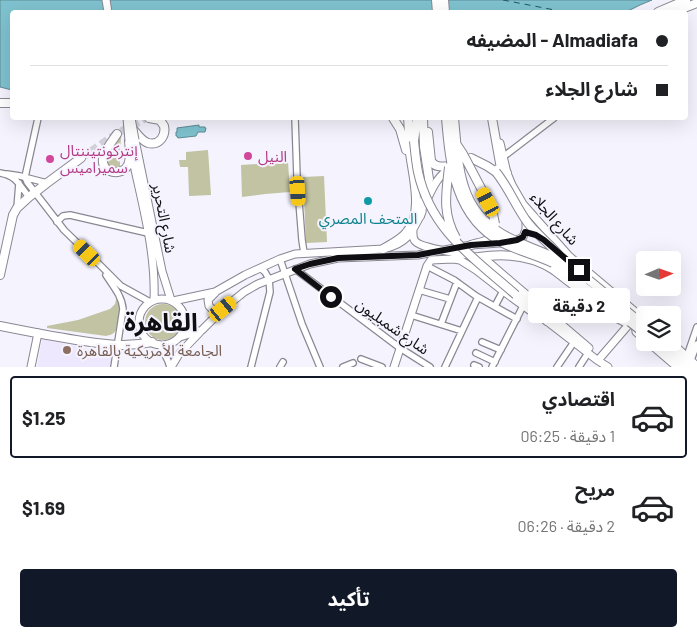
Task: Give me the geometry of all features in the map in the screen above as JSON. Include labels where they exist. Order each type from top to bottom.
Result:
[{"type":"highway","points":[[663,10],[686,0]]},
{"type":"highway","points":[[679,10],[697,3]]},
{"type":"highway","points":[[133,129],[139,137],[151,144],[159,141],[164,134],[164,126],[160,120]]},
{"type":"highway","points":[[394,120],[400,129],[406,151],[417,216]]},
{"type":"highway","points":[[410,120],[412,167],[416,200],[415,213],[417,216]]},
{"type":"highway","points":[[410,120],[418,172],[427,199],[444,229],[460,246],[547,321]]},
{"type":"highway","points":[[414,141],[417,120]]},
{"type":"highway","points":[[383,249],[406,232],[417,216],[429,179],[424,147],[423,120]]},
{"type":"highway","points":[[427,120],[431,162],[436,166],[452,166]]},
{"type":"highway","points":[[446,120],[450,157],[458,190],[475,220],[492,236],[506,244],[562,268],[633,317],[636,321]]},
{"type":"highway","points":[[454,120],[459,170],[463,187],[482,218],[492,228],[514,241],[562,260],[573,267],[636,319]]},
{"type":"highway","points":[[493,120],[501,166],[507,173]]},
{"type":"highway","points":[[117,134],[103,159],[105,168],[113,172],[126,168],[130,160],[132,140]]},
{"type":"highway","points":[[456,144],[492,209],[495,224],[494,233],[490,239],[471,245]]},
{"type":"highway","points":[[450,157],[447,218],[460,246]]},
{"type":"highway","points":[[0,275],[13,215],[17,208],[81,158]]},
{"type":"highway","points":[[471,158],[496,172],[528,223],[562,260]]},
{"type":"highway","points":[[479,257],[511,255],[529,258],[554,270],[623,322],[633,317]]},
{"type":"highway","points":[[0,326],[117,346],[156,343]]},
{"type":"highway","points":[[665,351],[683,367]]},
{"type":"highway","points":[[676,351],[690,361]]},
{"type":"main road","points":[[127,120],[132,140]]},
{"type":"main road","points":[[131,120],[132,140]]},
{"type":"main road","name":"شارع الجلاء","points":[[494,120],[507,173],[523,204],[569,256],[636,318]]},
{"type":"main road","name":"شارع التحرير","points":[[132,140],[153,268],[152,301]]},
{"type":"main road","name":"شارع التحرير","points":[[132,140],[162,271],[172,301]]},
{"type":"main road","points":[[512,185],[486,162],[471,158],[462,160],[442,173],[437,180],[417,216],[413,236],[415,241],[418,244],[444,251],[479,257],[493,265],[600,362]]},
{"type":"main road","points":[[523,204],[529,233]]},
{"type":"main road","points":[[172,365],[179,354],[223,309],[247,290],[268,279],[295,269],[338,258],[418,255],[471,245],[517,240],[529,233],[531,225],[542,226]]},
{"type":"main road","points":[[172,301],[215,292],[260,268],[295,254],[383,249],[401,243],[414,227]]},
{"type":"main road","name":"شارع الجلاء","points":[[529,233],[544,240],[630,312],[633,317]]},
{"type":"main road","points":[[493,244],[529,258]]},
{"type":"main road","points":[[304,253],[306,258],[326,260]]},
{"type":"main road","points":[[394,367],[428,262],[431,260],[453,258],[476,270],[608,367]]},
{"type":"main road","points":[[215,292],[208,300],[208,306],[213,310],[223,309]]},
{"type":"main road","points":[[180,337],[185,326],[184,314],[178,304],[160,299],[152,301],[145,306],[141,312],[140,319],[142,333],[146,338],[156,343],[171,343],[180,337],[202,330]]},
{"type":"main road","points":[[633,317],[636,332]]},
{"type":"main road","points":[[600,362],[633,317]]},
{"type":"main road","points":[[30,367],[38,334]]},
{"type":"main road","points":[[658,351],[677,367]]},
{"type":"main road","points":[[680,351],[697,366]]},
{"type":"street","points":[[32,195],[25,177],[38,120]]},
{"type":"street","points":[[295,120],[297,177],[304,253]]},
{"type":"street","points":[[503,157],[551,120]]},
{"type":"street","points":[[0,173],[47,183]]},
{"type":"street","points":[[7,174],[32,195],[121,286],[152,301]]},
{"type":"street","points":[[17,208],[19,183]]},
{"type":"street","points":[[57,222],[63,216],[70,215],[148,233]]},
{"type":"street","points":[[280,259],[302,324],[320,367]]},
{"type":"street","points":[[98,264],[117,291],[123,309],[114,367]]},
{"type":"street","points":[[427,266],[517,319]]},
{"type":"street","points":[[251,367],[269,301],[270,287],[268,279],[265,272],[260,268]]},
{"type":"street","name":"شارع شمبليون","points":[[295,269],[400,348],[430,367]]},
{"type":"street","points":[[441,324],[456,282]]},
{"type":"street","points":[[419,290],[450,299]]},
{"type":"street","points":[[495,306],[503,291]]},
{"type":"street","points":[[444,367],[478,297]]},
{"type":"street","points":[[476,353],[494,364],[524,306]]},
{"type":"street","points":[[411,315],[462,331]]},
{"type":"street","points":[[690,361],[697,327]]},
{"type":"street","points":[[482,342],[501,350]]},
{"type":"street","points":[[557,367],[574,342]]},
{"type":"street","points":[[156,343],[172,365]]},
{"type":"street","points":[[690,361],[697,344]]},
{"type":"street","points":[[579,367],[588,353]]},
{"type":"street","points":[[361,359],[382,367]]},
{"type":"street","points":[[343,367],[353,363]]},
{"type":"shaded area","name":"الجامعة الأمريكية بالقاهرة","points":[[42,339],[112,354],[114,355],[112,367],[37,367]]},
{"type":"green space","points":[[121,135],[121,168],[114,170],[106,163],[106,159],[111,148]]},
{"type":"green space","points":[[208,150],[211,195],[189,196],[188,167],[180,167],[179,160],[186,160],[186,152]]},
{"type":"green space","points":[[288,162],[290,192],[242,197],[241,165]]},
{"type":"green space","points":[[324,176],[327,242],[306,243],[303,177]]},
{"type":"green space","points":[[117,296],[121,303],[116,330],[112,334],[106,336],[47,328],[47,326],[78,320],[110,309],[115,304]]},
{"type":"green space","points":[[163,304],[170,305],[176,309],[180,315],[180,329],[176,335],[170,339],[163,340],[156,339],[150,335],[146,329],[145,322],[146,315],[150,309],[156,305]]},
{"type":"water","points":[[0,0],[652,0],[630,10],[10,10],[10,90],[0,87]]},
{"type":"water","points":[[199,125],[199,127],[206,128],[205,132],[198,132],[196,136],[178,138],[176,136],[177,128]]},
{"type":"ferry route","points":[[503,0],[555,10]]},
{"type":"tunnel","points":[[81,158],[118,133],[142,120]]},
{"type":"place","name":"النيل","points":[[248,156]]},
{"type":"place","name":"إنتركونتيننتال سميراميس","points":[[50,159]]},
{"type":"place","name":"المتحف المصري","points":[[368,201]]},
{"type":"place","name":"الجامعة الأمريكية بالقاهرة","points":[[67,350]]},
{"type":"district","name":"القاهرة","points":[[161,321]]},
{"type":"route","points":[[331,297],[295,269],[338,258],[418,255],[463,246],[500,243],[517,240],[523,237],[525,232],[536,235],[544,240],[579,270]]}]
